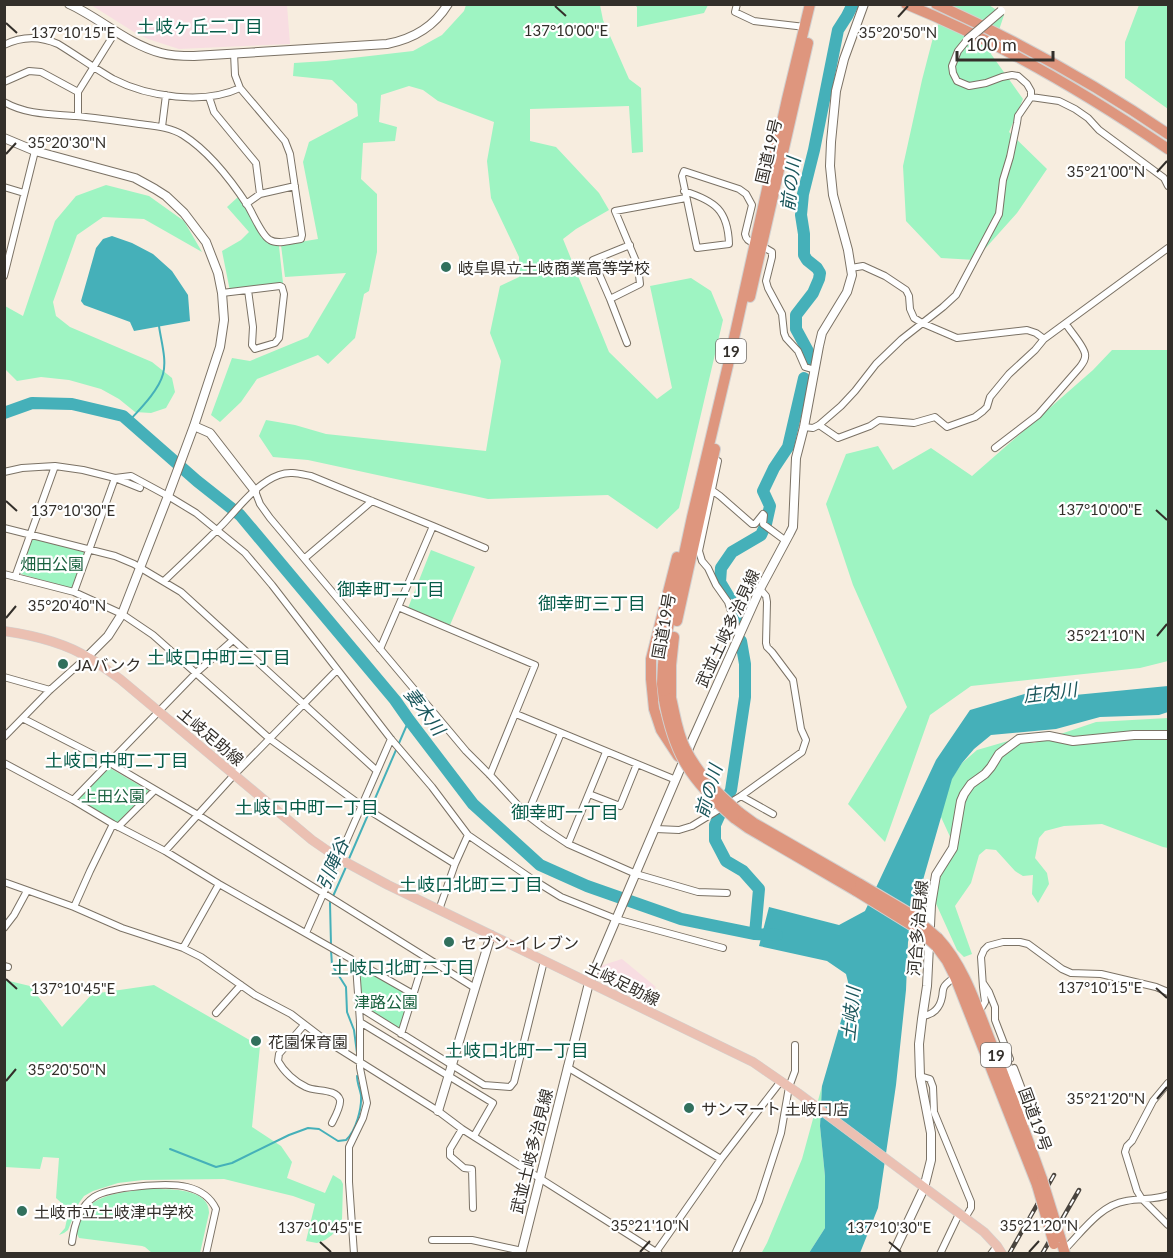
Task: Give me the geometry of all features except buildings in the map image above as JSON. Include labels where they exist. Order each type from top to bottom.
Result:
[{"type":"highway","points":[[936,4],[1044,57],[1168,134]]},
{"type":"highway","name":"国道19号","points":[[667,699],[672,642],[733,368],[787,99],[805,27],[815,5]]},
{"type":"highway","name":"国道19号","points":[[815,5],[692,517],[665,642],[662,684],[690,757],[706,781],[736,815],[754,823],[858,887],[909,913],[937,942],[955,977],[1039,1182]]},
{"type":"highway","points":[[909,5],[1040,69],[1168,148]]},
{"type":"highway","points":[[684,760],[678,756],[661,730],[652,696],[651,660],[680,544],[692,517]]},
{"type":"highway","name":"国道19号","points":[[937,942],[948,948],[956,961],[978,1010],[1023,1126],[1060,1248]]},
{"type":"main road","points":[[69,4],[146,47],[174,56],[400,42],[430,26],[448,4]]},
{"type":"main road","name":"武並土岐多治見線","points":[[521,1252],[589,983],[739,636],[793,527],[795,470],[822,333],[850,283],[851,267],[848,250],[833,195],[830,166],[831,142],[836,91],[844,59],[864,4]]},
{"type":"main road","points":[[967,40],[1004,8]]},
{"type":"main road","points":[[4,138],[35,151],[125,175],[166,196],[184,213],[206,242],[218,273],[222,293],[224,320],[220,347],[190,438],[122,614],[108,636],[87,657]]},
{"type":"main road","points":[[194,426],[210,433],[217,440],[252,493]]},
{"type":"main road","name":"土岐足助線","points":[[4,631],[44,639],[87,657],[120,679],[234,776],[312,840],[338,858],[388,885],[753,1062],[984,1232],[997,1251]]},
{"type":"main road","name":"河合多治見線","points":[[893,1254],[924,1188],[932,1160],[931,1132],[920,1076],[919,1044],[927,986],[931,905],[936,875],[953,849],[961,801],[971,784],[985,774],[999,754],[1019,739],[1049,736],[1073,741],[1134,735],[1168,735]]},
{"type":"main road","points":[[438,1111],[491,934]]},
{"type":"street","points":[[737,4],[735,12],[754,21],[805,27]]},
{"type":"street","points":[[78,116],[78,92],[116,31]]},
{"type":"street","points":[[4,45],[16,39],[50,40],[113,78],[132,87],[166,96],[209,97],[231,93],[240,88]]},
{"type":"street","points":[[804,427],[813,428],[819,425],[841,406],[876,364],[902,339],[943,308],[956,295],[999,214],[1003,180],[1018,116],[1031,97],[1031,91],[1018,76],[1012,75],[969,86],[957,81],[952,66],[958,51],[967,40]]},
{"type":"street","points":[[4,102],[16,109],[28,112],[162,127],[182,135],[203,151],[224,174],[246,204],[261,231],[270,240],[277,242],[301,239],[290,154],[285,141],[240,88],[235,75],[234,53]]},
{"type":"street","points":[[4,82],[29,70],[41,72],[78,92]]},
{"type":"street","points":[[162,127],[166,96]]},
{"type":"street","points":[[209,97],[214,112],[256,163],[260,194]]},
{"type":"street","points":[[1031,97],[1059,101],[1075,109],[1099,130],[1164,178],[1168,186]]},
{"type":"street","points":[[4,276],[35,151]]},
{"type":"street","points":[[610,299],[640,284],[638,266],[615,211],[685,195],[699,196],[724,215],[729,231],[729,244],[697,248],[685,195],[682,173],[687,171],[739,189],[746,194],[752,205],[746,237],[750,242],[772,252],[766,282],[782,314],[786,338],[798,351],[805,367],[814,370]]},
{"type":"street","points":[[246,204],[260,194],[295,186]]},
{"type":"street","points":[[4,187],[24,193]]},
{"type":"street","points":[[627,342],[593,261],[630,245]]},
{"type":"street","points":[[819,425],[838,438],[870,426],[879,420],[914,423],[935,417],[947,427],[975,417],[987,407],[990,397],[1009,374],[1044,339],[1168,248]]},
{"type":"street","points":[[851,267],[863,266],[906,290],[914,318],[957,338],[1027,330],[1044,339]]},
{"type":"street","points":[[222,293],[282,286],[284,294],[279,338],[275,343],[255,349],[252,345],[253,327],[248,290]]},
{"type":"street","points":[[995,448],[1038,415],[1085,360],[1083,349],[1065,324]]},
{"type":"street","points":[[713,459],[718,461],[699,551],[702,561],[728,602],[739,636]]},
{"type":"street","points":[[4,472],[22,468],[54,466],[115,478],[140,488]]},
{"type":"street","points":[[15,577],[54,466]]},
{"type":"street","points":[[164,581],[252,493],[270,479],[293,472],[311,476],[485,548]]},
{"type":"street","points":[[115,478],[131,477],[169,494],[219,528],[244,553],[301,621],[468,835],[561,897],[617,917],[723,948]]},
{"type":"street","points":[[74,592],[115,478]]},
{"type":"street","points":[[713,491],[752,524],[755,524],[763,514],[765,526],[786,541]]},
{"type":"street","points":[[252,493],[270,518],[466,751],[527,814],[544,828],[582,852],[636,875],[698,892],[727,893]]},
{"type":"street","points":[[305,558],[372,501]]},
{"type":"street","points":[[380,649],[433,526]]},
{"type":"street","points":[[4,528],[115,556],[181,592],[377,771]]},
{"type":"street","points":[[4,574],[74,592],[122,614],[153,636],[270,739],[362,806],[455,864]]},
{"type":"street","points":[[656,829],[685,829],[741,796],[802,752],[806,740],[801,729],[793,680],[765,643],[767,602],[760,590]]},
{"type":"street","points":[[399,608],[535,665],[490,775]]},
{"type":"street","points":[[73,800],[196,673],[233,640]]},
{"type":"street","points":[[4,737],[50,690],[87,657]]},
{"type":"street","points":[[165,851],[337,670]]},
{"type":"street","points":[[4,677],[50,690]]},
{"type":"street","points":[[516,714],[676,780]]},
{"type":"street","points":[[24,719],[110,764],[198,815],[475,988]]},
{"type":"street","points":[[527,814],[561,733]]},
{"type":"street","points":[[306,933],[391,739]]},
{"type":"street","points":[[568,844],[606,752]]},
{"type":"street","points":[[4,763],[165,851],[351,959],[356,965],[360,1068],[366,1109],[349,1147],[347,1182],[354,1254]]},
{"type":"street","points":[[589,795],[620,806],[637,764]]},
{"type":"street","points":[[74,907],[90,871],[116,825],[154,790]]},
{"type":"street","points":[[741,796],[773,814]]},
{"type":"street","points":[[439,910],[468,835]]},
{"type":"street","points":[[4,882],[74,907],[122,928],[183,948],[201,957],[255,995],[291,1014],[325,1040],[657,1253],[722,1159],[795,1071],[795,1045]]},
{"type":"street","points":[[183,948],[219,884]]},
{"type":"street","points":[[4,928],[27,891]]},
{"type":"street","points":[[978,1010],[985,1002],[981,957],[988,946],[1003,942],[1028,944],[1071,973],[1101,974],[1168,992]]},
{"type":"street","points":[[401,1034],[424,957]]},
{"type":"street","points":[[359,1007],[484,1085],[510,1087],[514,1082],[544,960]]},
{"type":"street","points":[[356,965],[364,966],[413,994]]},
{"type":"street","points":[[922,1016],[931,1014],[937,1009],[945,986],[955,977]]},
{"type":"street","points":[[982,983],[989,992],[995,1008],[995,1020],[1028,1105]]},
{"type":"street","points":[[216,1013],[241,985]]},
{"type":"street","points":[[360,1022],[493,1103],[474,1136]]},
{"type":"street","points":[[304,1025],[279,1054],[278,1061],[291,1077],[306,1088],[330,1092],[340,1099],[333,1123]]},
{"type":"street","points":[[1010,1059],[1007,1061],[1028,1122],[1023,1126]]},
{"type":"street","points":[[567,1067],[722,1159]]},
{"type":"street","points":[[920,1076],[930,1079],[933,1087],[934,1112],[971,1202],[971,1209],[962,1216],[940,1254]]},
{"type":"street","points":[[1168,1083],[1153,1101],[1125,1152],[1137,1191],[1168,1225]]},
{"type":"street","points":[[735,1254],[759,1201],[781,1134],[785,1084]]},
{"type":"street","points":[[462,1128],[450,1149],[450,1156],[464,1168],[472,1169],[473,1208]]},
{"type":"street","points":[[72,1242],[82,1208],[95,1196],[110,1191],[144,1186],[178,1186],[187,1187],[207,1196],[216,1209],[206,1254]]},
{"type":"street","points":[[1060,1248],[1103,1211],[1123,1201],[1159,1199],[1168,1196]]},
{"type":"street","points":[[432,1240],[472,1240],[521,1252]]},
{"type":"shaded area","points":[[91,5],[287,5],[290,44],[179,49],[134,32]]},
{"type":"shaded area","points":[[622,959],[656,987],[643,1002],[602,982],[597,973],[600,966]]},
{"type":"green space","points":[[466,5],[600,5],[603,20],[629,79],[641,88],[643,152],[632,153],[629,106],[530,109],[530,141],[556,147],[599,193],[609,210],[563,239],[609,352],[657,399],[672,388],[650,286],[691,278],[711,291],[723,320],[679,508],[657,529],[608,495],[488,499],[308,460],[273,457],[259,436],[266,420],[326,434],[486,451],[501,361],[490,333],[500,286],[519,277],[519,257],[491,198],[487,161],[494,122],[438,101],[423,90],[409,86],[381,95],[379,122],[397,127],[395,141],[363,143],[361,179],[377,194],[377,252],[369,291],[364,294],[355,338],[328,364],[318,355],[257,379],[241,402],[220,422],[211,415],[232,358],[250,361],[308,337],[346,273],[285,277],[281,245],[318,239],[303,162],[309,142],[358,116],[357,104],[332,80],[293,76],[294,63],[413,51],[442,35],[464,11]]},
{"type":"green space","points":[[635,5],[708,5],[704,13],[637,27],[637,7]]},
{"type":"green space","points":[[950,5],[989,5],[1004,15],[991,54],[1023,99],[1009,132],[1047,169],[1017,213],[975,260],[941,258],[906,221],[903,166],[935,30]]},
{"type":"green space","points":[[1139,5],[1168,5],[1168,109],[1125,78],[1125,42]]},
{"type":"green space","points":[[106,185],[149,196],[184,221],[202,252],[144,219],[103,217],[77,235],[53,302],[56,316],[70,327],[152,362],[172,378],[175,392],[166,408],[151,413],[135,412],[119,399],[101,389],[69,380],[41,377],[17,381],[5,369],[5,306],[23,316],[55,221],[76,196]]},
{"type":"green space","points":[[238,197],[246,207],[261,237],[279,246],[283,283],[230,291],[222,251],[241,240],[249,232],[227,207]]},
{"type":"green space","points":[[1112,350],[1168,350],[1168,661],[1140,668],[971,686],[930,715],[885,842],[848,804],[907,707],[853,585],[826,504],[846,454],[878,446],[893,470],[931,448],[972,476],[1093,370]]},
{"type":"green space","name":"畑田公園","points":[[33,539],[85,552],[74,587],[70,588],[19,572]]},
{"type":"green space","points":[[431,550],[475,567],[450,625],[408,608]]},
{"type":"green space","points":[[1168,718],[1168,848],[1102,824],[1064,826],[1045,831],[1039,838],[1035,858],[1047,873],[1049,884],[1038,903],[1032,894],[1033,875],[1023,876],[1015,871],[996,850],[986,849],[979,855],[971,883],[955,906],[972,954],[964,957],[957,950],[933,897],[935,869],[952,841],[935,804],[962,763],[977,750],[1015,739],[1034,743],[1096,722]]},
{"type":"green space","name":"上田公園","points":[[107,768],[149,791],[117,823],[76,799]]},
{"type":"green space","name":"津路公園","points":[[364,969],[409,995],[400,1028],[396,1028],[361,1003],[361,970]]},
{"type":"green space","points":[[5,980],[30,986],[62,1027],[92,994],[154,985],[260,1046],[252,1127],[281,1146],[292,1162],[287,1178],[325,1193],[333,1175],[341,1180],[343,1184],[342,1220],[332,1235],[317,1243],[306,1241],[315,1204],[293,1196],[224,1179],[143,1180],[118,1183],[93,1191],[84,1196],[79,1203],[68,1230],[59,1235],[65,1228],[69,1210],[56,1198],[59,1158],[43,1157],[40,1169],[5,1167]]},
{"type":"green space","points":[[822,1086],[820,1126],[825,1176],[825,1228],[809,1253],[761,1254],[802,1159]]},
{"type":"green space","points":[[144,1189],[184,1191],[202,1198],[207,1204],[209,1213],[200,1253],[152,1253],[142,1246],[79,1238],[76,1232],[88,1207],[110,1195]]},
{"type":"water","points":[[112,236],[153,254],[172,271],[188,295],[190,321],[134,331],[130,322],[84,305],[81,301],[96,248],[103,239]]},
{"type":"water","points":[[1168,686],[1168,712],[1159,715],[1100,717],[1056,729],[991,735],[962,763],[952,779],[919,894],[908,942],[906,990],[896,1085],[878,1208],[860,1253],[809,1253],[825,1228],[825,1176],[820,1126],[822,1086],[850,990],[846,974],[827,961],[759,946],[769,907],[839,925],[865,911],[936,760],[970,710],[1038,690],[1075,695]]},
{"type":"waterway","name":"前の川","points":[[808,360],[809,353],[796,329],[796,315],[813,293],[820,273],[804,255],[801,215],[803,194],[838,30],[853,4]]},
{"type":"waterway","points":[[129,421],[153,393],[163,374],[164,357],[159,326]]},
{"type":"waterway","name":"前の川","points":[[738,625],[732,602],[720,582],[721,568],[732,552],[761,535],[766,524],[770,506],[763,491],[788,447],[804,378]]},
{"type":"waterway","name":"妻木川","points":[[4,413],[32,403],[72,404],[123,416],[197,481],[240,515],[395,700],[473,804],[540,865],[587,886],[681,919],[755,934],[777,935]]},
{"type":"waterway","name":"前の川","points":[[741,641],[745,664],[745,697],[731,790],[715,825],[715,840],[726,861],[743,871],[759,889],[755,934]]},
{"type":"waterway","name":"引陣谷","points":[[348,861],[409,720]]},
{"type":"waterway","name":"引陣谷","points":[[331,945],[330,903],[346,867]]},
{"type":"waterway","name":"引陣谷","points":[[331,950],[332,965],[346,987],[347,1012],[354,1030],[357,1053]]},
{"type":"waterway","name":"引陣谷","points":[[170,1149],[216,1167],[232,1163],[308,1128],[319,1129],[338,1141],[346,1140],[358,1119],[361,1095],[357,1076]]},
{"type":"railway","points":[[1009,1254],[1054,1175]]},
{"type":"railway","points":[[1042,1254],[1079,1190]]},
{"type":"place","name":"岐阜県立土岐商業高等学校","points":[[446,267]]},
{"type":"place","name":"JAバンク","points":[[63,664]]},
{"type":"place","name":"セブン-イレブン","points":[[449,942]]},
{"type":"place","name":"花園保育園","points":[[256,1041]]},
{"type":"place","name":"サンマート 土岐口店","points":[[689,1108]]},
{"type":"place","name":"土岐市立土岐津中学校","points":[[22,1211]]},
{"type":"district","name":"土岐ヶ丘二丁目","points":[[200,26]]},
{"type":"district","name":"御幸町二丁目","points":[[391,589]]},
{"type":"district","name":"御幸町三丁目","points":[[592,603]]},
{"type":"district","name":"土岐口中町三丁目","points":[[219,657]]},
{"type":"district","name":"土岐口中町二丁目","points":[[117,760]]},
{"type":"district","name":"土岐口中町一丁目","points":[[307,807]]},
{"type":"district","name":"御幸町一丁目","points":[[565,812]]},
{"type":"district","name":"土岐口北町三丁目","points":[[471,884]]},
{"type":"district","name":"土岐口北町二丁目","points":[[403,967]]},
{"type":"district","name":"土岐口北町一丁目","points":[[517,1050]]},
{"type":"water label","name":"庄内川","points":[[1050,692]]},
{"type":"water label","name":"土岐川","points":[[850,1014]]}]
